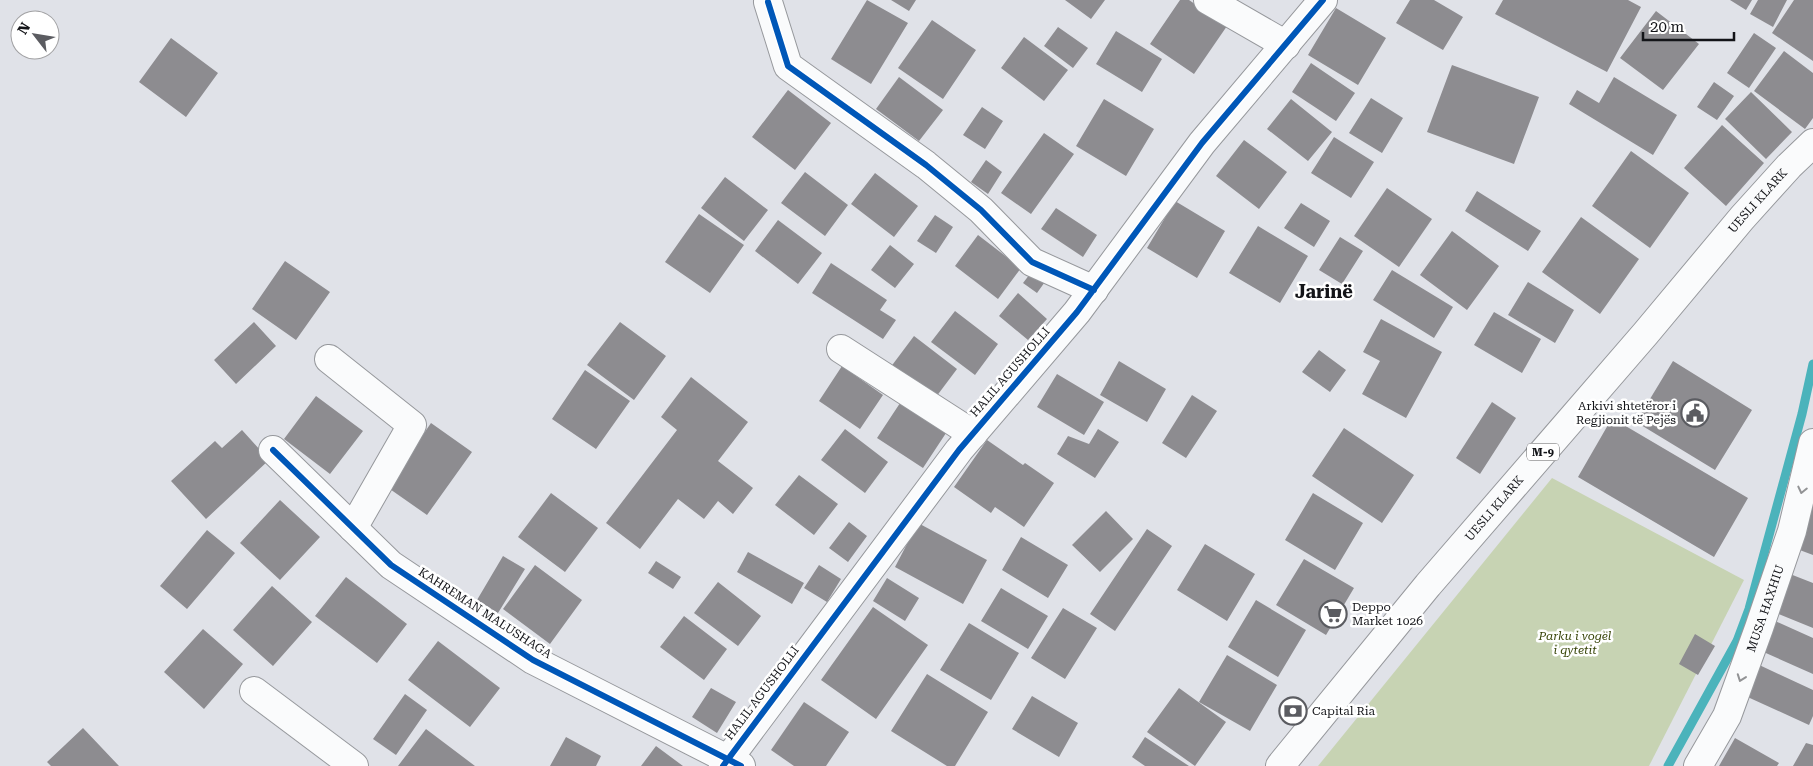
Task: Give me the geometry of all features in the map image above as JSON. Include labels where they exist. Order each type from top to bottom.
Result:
[{"type":"street","points":[[1208,0],[1286,45]]},
{"type":"street","name":"HALIL AGUSHOLLI","points":[[730,763],[959,450],[1077,312],[1202,144],[1324,0]]},
{"type":"street","points":[[768,2],[788,66],[926,165],[981,210],[1032,262],[1094,290]]},
{"type":"street","name":"UESLI KLARK","points":[[1280,766],[1428,585],[1646,333],[1742,218],[1789,166],[1813,143]]},
{"type":"street","points":[[841,349],[973,434]]},
{"type":"street","points":[[329,360],[412,425],[353,528]]},
{"type":"street","name":"MUSA HAXHIU","points":[[1698,766],[1727,716],[1759,628],[1792,531],[1813,443]]},
{"type":"street","name":"KAHREMAN MALUSHAGA","points":[[273,450],[391,565],[533,660],[730,763]]},
{"type":"street","points":[[254,691],[354,766]]},
{"type":"green space","name":"Parku i vogël i qytetit","points":[[1552,478],[1744,580],[1649,766],[1318,766]]},
{"type":"building","points":[[867,0],[908,23],[871,84],[831,59]]},
{"type":"building","points":[[891,0],[916,0],[909,11]]},
{"type":"building","points":[[1065,0],[1105,0],[1091,19]]},
{"type":"building","points":[[1180,0],[1189,0],[1227,26],[1194,74],[1150,44]]},
{"type":"building","points":[[1410,0],[1434,0],[1463,17],[1443,50],[1396,23]]},
{"type":"building","points":[[1503,0],[1628,0],[1641,7],[1607,72],[1495,14]]},
{"type":"building","points":[[1730,0],[1752,0],[1746,10]]},
{"type":"building","points":[[1758,0],[1787,0],[1773,27],[1750,14]]},
{"type":"building","points":[[1794,0],[1813,0],[1813,61],[1772,33]]},
{"type":"building","points":[[1336,8],[1386,38],[1358,85],[1308,55]]},
{"type":"building","points":[[1656,11],[1699,44],[1663,90],[1620,58]]},
{"type":"building","points":[[932,20],[976,50],[943,99],[898,68]]},
{"type":"building","points":[[1058,27],[1088,48],[1073,68],[1044,46]]},
{"type":"building","points":[[1116,31],[1162,59],[1142,92],[1096,64]]},
{"type":"building","points":[[1754,33],[1776,48],[1749,88],[1727,73]]},
{"type":"building","points":[[1024,37],[1068,70],[1044,101],[1001,68]]},
{"type":"building","points":[[171,38],[218,73],[186,117],[139,82]]},
{"type":"building","points":[[1784,51],[1813,73],[1813,118],[1805,129],[1754,91]]},
{"type":"building","points":[[1311,63],[1355,93],[1336,121],[1292,92]]},
{"type":"building","points":[[1452,65],[1539,97],[1514,164],[1427,132]]},
{"type":"building","points":[[899,77],[943,110],[919,141],[876,109]]},
{"type":"building","points":[[1614,77],[1677,115],[1653,155],[1569,104],[1577,90],[1599,103]]},
{"type":"building","points":[[1714,82],[1734,96],[1717,120],[1697,107]]},
{"type":"building","points":[[788,90],[831,123],[795,170],[752,137]]},
{"type":"building","points":[[1751,92],[1792,132],[1766,159],[1725,119]]},
{"type":"building","points":[[1371,98],[1403,118],[1382,153],[1349,133]]},
{"type":"building","points":[[1104,99],[1154,129],[1126,176],[1076,146]]},
{"type":"building","points":[[1291,99],[1332,132],[1308,161],[1267,129]]},
{"type":"building","points":[[982,107],[1003,121],[985,149],[963,135]]},
{"type":"building","points":[[1722,125],[1764,163],[1726,206],[1684,168]]},
{"type":"building","points":[[1044,133],[1074,154],[1031,214],[1001,193]]},
{"type":"building","points":[[1334,137],[1374,162],[1351,198],[1311,173]]},
{"type":"building","points":[[1244,140],[1287,172],[1259,209],[1216,176]]},
{"type":"building","points":[[1631,151],[1689,193],[1650,248],[1592,206]]},
{"type":"building","points":[[986,160],[1002,172],[988,194],[971,182]]},
{"type":"building","points":[[805,172],[848,205],[825,236],[781,203]]},
{"type":"building","points":[[875,173],[918,206],[894,237],[851,204]]},
{"type":"building","points":[[725,177],[768,210],[744,241],[701,208]]},
{"type":"building","points":[[1387,188],[1432,219],[1399,267],[1354,236]]},
{"type":"building","points":[[1477,191],[1541,231],[1528,251],[1465,211]]},
{"type":"building","points":[[1175,201],[1225,231],[1197,278],[1147,248]]},
{"type":"building","points":[[1301,203],[1330,221],[1314,247],[1284,228]]},
{"type":"building","points":[[1056,208],[1097,235],[1083,257],[1041,229]]},
{"type":"building","points":[[699,214],[744,245],[710,293],[665,262]]},
{"type":"building","points":[[935,215],[953,227],[936,253],[917,241]]},
{"type":"building","points":[[1581,217],[1639,259],[1600,314],[1542,272]]},
{"type":"building","points":[[778,220],[822,253],[798,284],[755,251]]},
{"type":"building","points":[[1258,226],[1308,256],[1280,303],[1229,273]]},
{"type":"building","points":[[1452,231],[1499,266],[1467,310],[1420,275]]},
{"type":"building","points":[[978,235],[1021,268],[998,299],[955,266]]},
{"type":"building","points":[[1340,237],[1363,251],[1342,284],[1319,270]]},
{"type":"building","points":[[890,245],[914,264],[895,288],[871,270]]},
{"type":"building","points":[[285,261],[330,292],[296,340],[252,309]]},
{"type":"building","points":[[831,263],[887,300],[880,310],[896,320],[883,339],[812,293]]},
{"type":"building","points":[[1033,270],[1047,279],[1037,293],[1023,283]]},
{"type":"building","points":[[1392,270],[1453,307],[1434,338],[1373,300]]},
{"type":"building","points":[[1528,282],[1574,310],[1555,343],[1508,315]]},
{"type":"building","points":[[1018,293],[1047,319],[1028,340],[999,316]]},
{"type":"building","points":[[955,311],[998,344],[975,375],[931,342]]},
{"type":"building","points":[[1494,312],[1541,339],[1522,373],[1474,345]]},
{"type":"building","points":[[1381,319],[1442,352],[1406,418],[1362,394],[1380,361],[1363,352]]},
{"type":"building","points":[[254,322],[276,346],[236,384],[214,360]]},
{"type":"building","points":[[620,322],[666,356],[634,400],[587,365]]},
{"type":"building","points":[[914,336],[957,369],[933,401],[890,368]]},
{"type":"building","points":[[1319,350],[1346,370],[1330,392],[1302,372]]},
{"type":"building","points":[[1119,361],[1166,389],[1147,422],[1100,395]]},
{"type":"building","points":[[1673,361],[1752,410],[1715,470],[1636,422]]},
{"type":"building","points":[[842,366],[883,395],[860,429],[819,401]]},
{"type":"building","points":[[585,370],[630,401],[596,449],[552,419]]},
{"type":"building","points":[[1057,374],[1104,402],[1084,435],[1037,407]]},
{"type":"building","points":[[691,377],[748,422],[718,461],[753,488],[733,514],[718,501],[704,519],[678,499],[640,549],[606,523],[677,430],[661,417]]},
{"type":"building","points":[[1192,395],[1217,411],[1186,458],[1162,443]]},
{"type":"building","points":[[316,396],[363,431],[330,474],[284,439]]},
{"type":"building","points":[[904,397],[950,427],[923,468],[877,438]]},
{"type":"building","points":[[1492,402],[1516,418],[1480,474],[1456,458]]},
{"type":"building","points":[[1612,418],[1748,498],[1714,557],[1578,477]]},
{"type":"building","points":[[431,423],[472,452],[427,515],[387,487]]},
{"type":"building","points":[[1344,428],[1414,475],[1382,523],[1312,476]]},
{"type":"building","points":[[845,429],[888,462],[865,493],[821,460]]},
{"type":"building","points":[[1098,429],[1119,442],[1095,478],[1057,454],[1068,436],[1089,444]]},
{"type":"building","points":[[242,430],[269,460],[206,519],[171,481],[215,441],[222,448]]},
{"type":"building","points":[[987,440],[1023,465],[1025,463],[1054,483],[1024,527],[995,507],[991,513],[954,487]]},
{"type":"building","points":[[799,475],[838,504],[814,535],[775,505]]},
{"type":"building","points":[[551,493],[598,528],[565,572],[518,537]]},
{"type":"building","points":[[1313,493],[1363,523],[1335,570],[1285,540]]},
{"type":"building","points":[[280,500],[320,537],[280,580],[240,543]]},
{"type":"building","points":[[1813,503],[1813,555],[1797,549]]},
{"type":"building","points":[[1106,511],[1133,539],[1100,572],[1072,545]]},
{"type":"building","points":[[849,522],[867,536],[848,562],[829,548]]},
{"type":"building","points":[[918,523],[987,560],[963,604],[895,567]]},
{"type":"building","points":[[1147,529],[1172,546],[1115,631],[1090,614]]},
{"type":"building","points":[[207,530],[235,553],[187,609],[160,586]]},
{"type":"building","points":[[1021,537],[1068,565],[1048,598],[1002,570]]},
{"type":"building","points":[[1205,544],[1255,574],[1227,621],[1177,590]]},
{"type":"building","points":[[748,552],[804,583],[792,604],[737,572]]},
{"type":"building","points":[[503,556],[525,569],[498,613],[477,600]]},
{"type":"building","points":[[1304,559],[1354,588],[1326,635],[1276,605]]},
{"type":"building","points":[[656,561],[681,577],[673,589],[648,573]]},
{"type":"building","points":[[535,565],[582,600],[550,644],[503,609]]},
{"type":"building","points":[[819,565],[841,579],[827,602],[804,588]]},
{"type":"building","points":[[1790,574],[1813,583],[1813,628],[1774,612]]},
{"type":"building","points":[[346,577],[407,624],[377,663],[315,616]]},
{"type":"building","points":[[887,578],[919,598],[905,621],[873,601]]},
{"type":"building","points":[[718,582],[761,616],[738,646],[694,613]]},
{"type":"building","points":[[272,586],[312,622],[273,666],[233,630]]},
{"type":"building","points":[[1001,588],[1048,616],[1028,649],[981,621]]},
{"type":"building","points":[[1256,600],[1306,630],[1278,677],[1228,647]]},
{"type":"building","points":[[873,607],[928,645],[876,719],[821,680]]},
{"type":"building","points":[[1063,608],[1097,628],[1065,679],[1031,658]]},
{"type":"building","points":[[684,616],[727,649],[704,680],[660,647]]},
{"type":"building","points":[[1773,620],[1813,638],[1813,674],[1759,650]]},
{"type":"building","points":[[969,623],[1019,653],[991,700],[940,670]]},
{"type":"building","points":[[203,629],[243,664],[204,709],[164,672]]},
{"type":"building","points":[[1695,634],[1715,646],[1698,675],[1679,664]]},
{"type":"building","points":[[438,641],[500,688],[470,727],[408,680]]},
{"type":"building","points":[[1227,655],[1277,685],[1250,731],[1199,702]]},
{"type":"building","points":[[1755,663],[1813,690],[1813,716],[1809,725],[1741,694]]},
{"type":"building","points":[[927,674],[988,712],[955,766],[947,766],[891,731]]},
{"type":"building","points":[[711,688],[736,702],[717,733],[692,717]]},
{"type":"building","points":[[1179,688],[1226,722],[1195,766],[1147,732]]},
{"type":"building","points":[[405,694],[427,710],[396,755],[373,739]]},
{"type":"building","points":[[1032,696],[1078,723],[1059,757],[1012,729]]},
{"type":"building","points":[[804,702],[849,732],[826,766],[794,766],[771,750]]},
{"type":"building","points":[[83,728],[119,766],[51,766],[47,762]]},
{"type":"building","points":[[426,729],[475,766],[398,766]]},
{"type":"building","points":[[566,737],[601,756],[596,766],[550,766]]},
{"type":"building","points":[[1145,737],[1189,766],[1145,766],[1132,757]]},
{"type":"building","points":[[1735,738],[1779,763],[1777,766],[1719,766]]},
{"type":"building","points":[[1806,743],[1813,745],[1813,766],[1793,766]]},
{"type":"building","points":[[656,746],[683,766],[641,766]]},
{"type":"waterway","points":[[1668,766],[1737,641],[1749,609],[1802,414],[1813,364]]},
{"type":"cycle path","points":[[723,766],[959,450],[1077,312],[1202,143],[1323,0]]},
{"type":"cycle path","points":[[768,2],[788,66],[926,165],[981,210],[1032,262],[1094,290]]},
{"type":"cycle path","points":[[273,450],[391,565],[533,660],[741,766]]},
{"type":"place","name":"Arkivi shtetëror i Regjionit të Pejës","points":[[1695,413]]},
{"type":"place","name":"Deppo Market 1026","points":[[1333,614]]},
{"type":"place","name":"Capital Ria","points":[[1293,711]]},
{"type":"district","name":"Jarinë","points":[[1324,291]]}]
